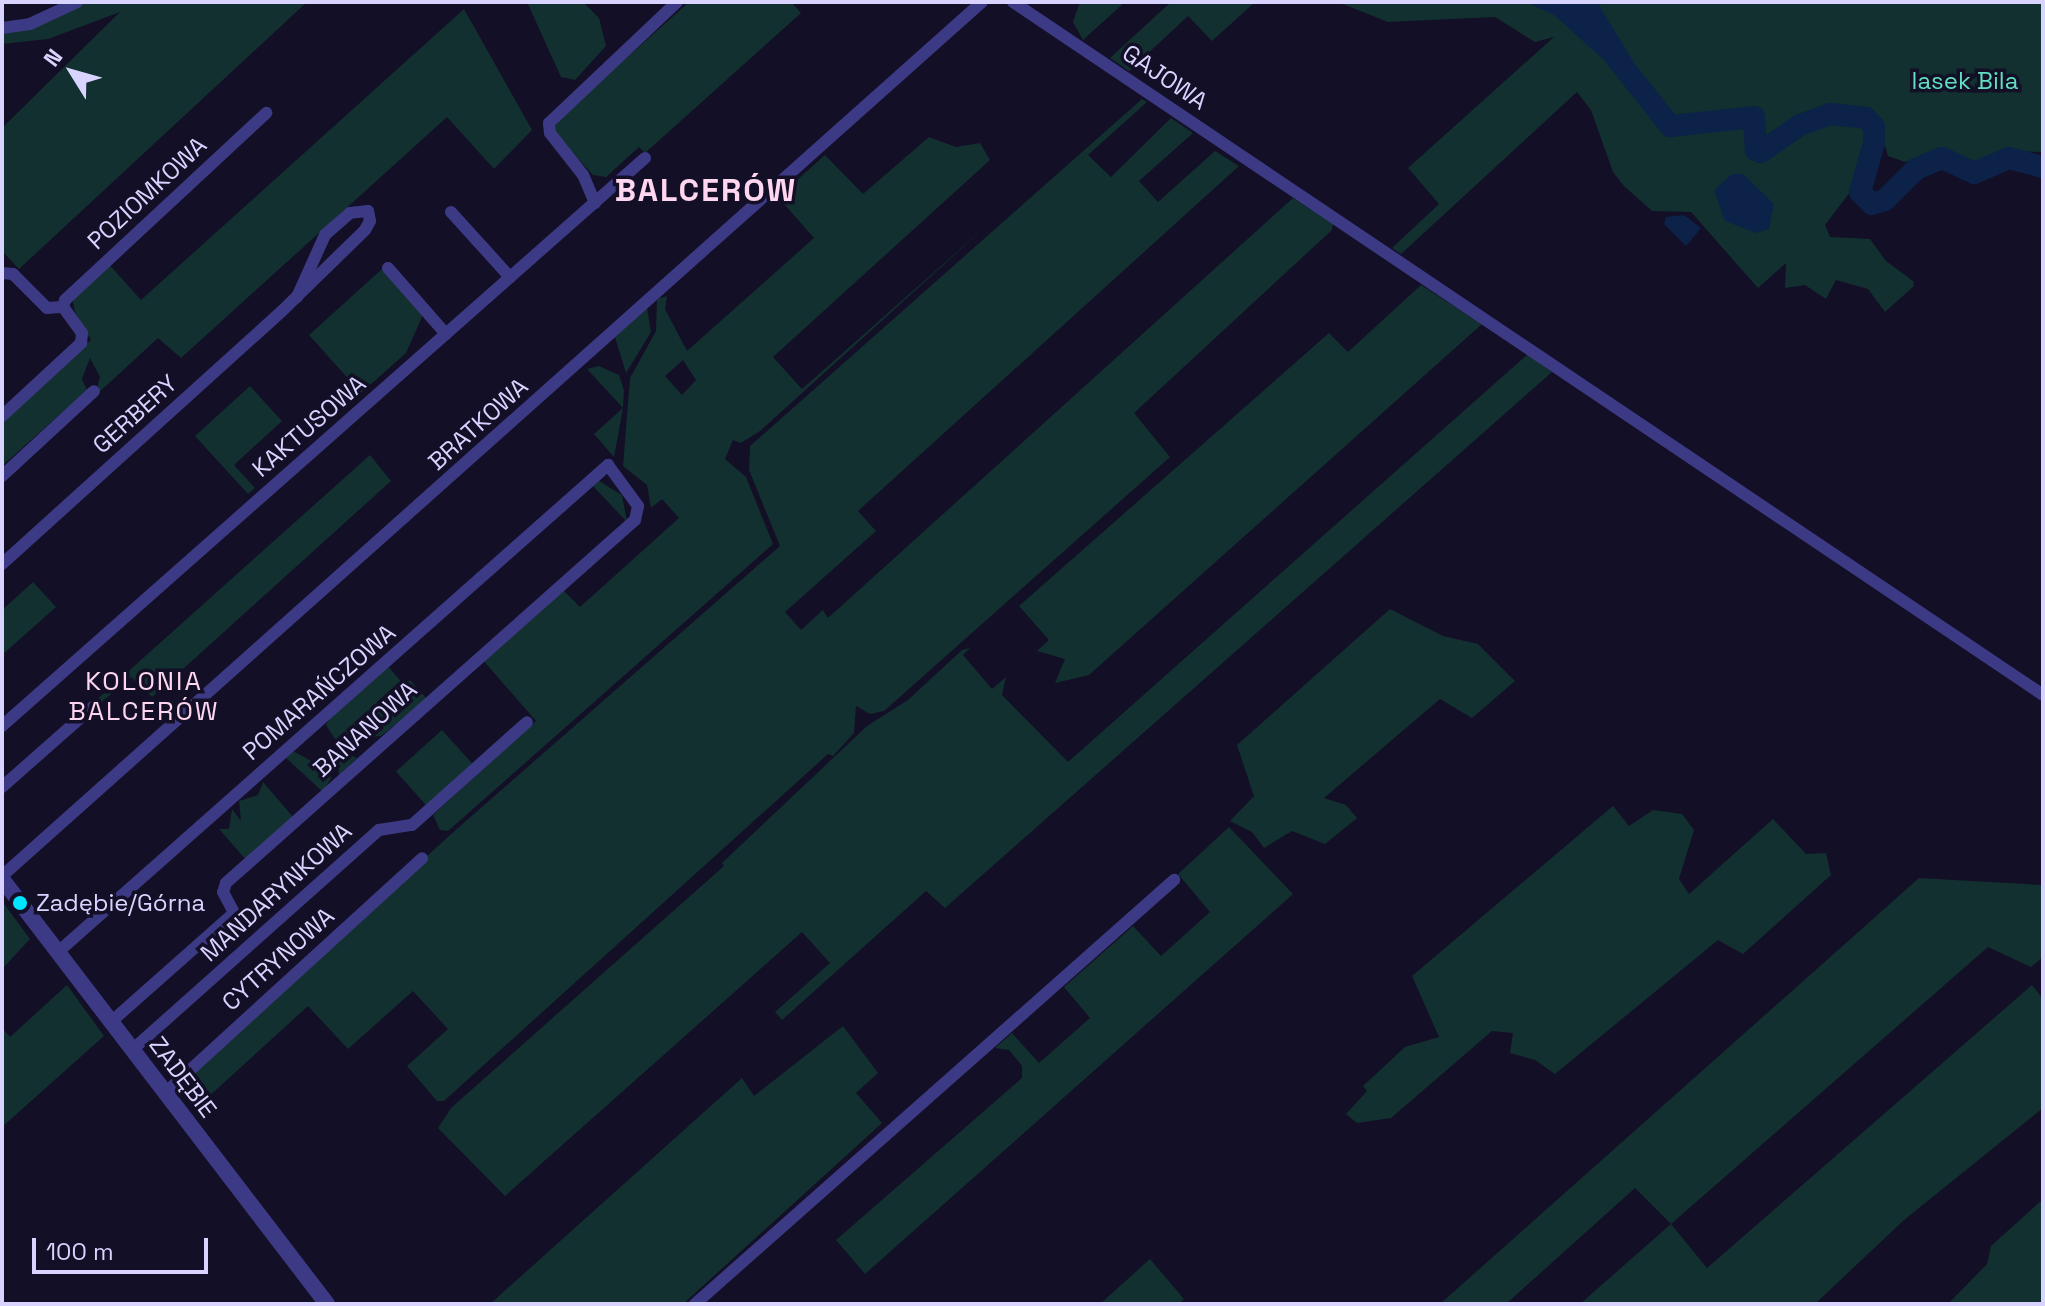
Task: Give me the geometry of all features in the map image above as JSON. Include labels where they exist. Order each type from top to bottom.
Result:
[{"type":"street","points":[[2,28],[30,24],[77,2]]},
{"type":"street","points":[[595,203],[583,175],[550,133],[549,123],[677,2]]},
{"type":"street","name":"BRATKOWA","points":[[2,877],[982,2]]},
{"type":"street","name":"GAJOWA","points":[[1013,2],[2043,695]]},
{"type":"street","name":"POZIOMKOWA","points":[[63,307],[80,285],[266,113]]},
{"type":"street","name":"KAKTUSOWA","points":[[2,726],[645,158]]},
{"type":"street","name":"GERBERY","points":[[2,564],[298,294],[333,227],[358,209],[369,213],[365,230],[312,271]]},
{"type":"street","points":[[451,212],[510,277]]},
{"type":"street","points":[[388,268],[446,334]]},
{"type":"street","points":[[2,273],[13,274],[47,308],[63,307],[79,327],[81,343],[2,416]]},
{"type":"street","points":[[2,476],[94,391]]},
{"type":"street","name":"POMARAŃCZOWA","points":[[58,952],[608,465]]},
{"type":"street","name":"BANANOWA","points":[[111,1022],[234,913],[223,892],[226,883],[635,520],[638,506],[608,465]]},
{"type":"street","points":[[2,787],[95,705]]},
{"type":"street","name":"MANDARYNKOWA","points":[[132,1050],[379,830],[412,825],[527,722]]},
{"type":"street","name":"CYTRYNOWA","points":[[165,1093],[422,858]]},
{"type":"street","name":"ZADĘBIE","points":[[2,877],[327,1304]]},
{"type":"street","points":[[695,1304],[1174,880]]},
{"type":"green space","points":[[86,2],[307,2],[19,269],[2,251],[2,128],[120,12],[48,39],[2,44],[2,33],[36,26]]},
{"type":"green space","points":[[527,2],[583,2],[599,18],[606,46],[575,80],[561,77]]},
{"type":"green space","points":[[689,2],[791,2],[801,13],[645,153],[639,147],[606,177],[593,175],[555,134],[556,121]]},
{"type":"green space","points":[[1080,2],[1125,2],[1083,40],[1073,22]]},
{"type":"green space","points":[[1171,2],[1255,2],[1212,41],[1188,16],[1129,71],[1110,58]]},
{"type":"green space","name":"lasek Bila","points":[[1338,2],[2043,2],[2043,152],[2001,151],[1978,162],[1936,154],[1905,162],[1888,156],[1885,146],[1825,225],[1830,237],[1870,239],[1886,261],[1913,281],[1914,286],[1885,312],[1868,289],[1836,280],[1826,299],[1805,285],[1785,288],[1786,263],[1758,288],[1691,212],[1652,211],[1624,186],[1613,172],[1591,110],[1577,92],[1401,254],[1392,248],[1439,204],[1408,168],[1554,37],[1535,42],[1495,17],[1388,22]]},
{"type":"green space","points":[[464,9],[532,130],[494,169],[447,117],[181,358],[158,338],[95,396],[100,377],[90,358],[82,379],[87,390],[2,466],[2,421],[91,340],[75,312],[72,297],[107,262],[141,300]]},
{"type":"green space","points":[[1142,99],[1147,102],[1088,155],[1111,177],[1171,118],[1193,133],[1139,181],[1158,202],[1215,151],[1239,166],[858,511],[876,531],[785,612],[801,630],[823,610],[828,618],[1293,198],[1333,224],[1332,230],[1134,413],[1170,457],[884,711],[870,714],[856,706],[854,733],[833,756],[828,754],[444,1101],[437,1101],[407,1066],[448,1029],[413,991],[348,1049],[308,1006],[195,1109],[177,1086],[450,835],[780,546],[749,470],[750,446]]},
{"type":"green space","points":[[929,137],[956,147],[980,143],[990,160],[773,357],[802,389],[993,220],[760,431],[741,443],[733,440],[725,459],[746,477],[773,544],[448,831],[440,830],[433,815],[536,721],[482,659],[562,589],[580,607],[679,518],[662,499],[651,508],[647,485],[623,466],[630,378],[656,331],[657,299],[667,296],[665,309],[687,351],[814,238],[778,197],[825,155],[863,194]],"holes":[[[683,360],[696,380],[682,395],[665,376]]]},
{"type":"green space","points":[[382,269],[423,315],[406,353],[361,393],[309,335]]},
{"type":"green space","points":[[1421,285],[1482,324],[1089,675],[1055,683],[1065,659],[1037,651],[1049,640],[1019,606],[1329,333],[1348,352]]},
{"type":"green space","points":[[647,308],[651,332],[626,373],[615,337]]},
{"type":"green space","points":[[1528,354],[1552,372],[945,908],[926,891],[782,1020],[775,1012],[830,963],[802,932],[505,1196],[438,1128],[451,1108],[724,866],[722,863],[867,726],[908,700],[962,650],[970,648],[963,655],[992,689],[1006,677],[1002,695],[1068,762]]},
{"type":"green space","points":[[599,366],[619,375],[624,390],[623,408],[587,369]]},
{"type":"green space","points":[[250,386],[282,421],[234,465],[255,488],[248,494],[195,436]]},
{"type":"green space","points":[[623,408],[614,457],[594,434]]},
{"type":"green space","points":[[370,455],[391,481],[152,697],[131,677],[97,706],[94,702]]},
{"type":"green space","points":[[599,481],[622,495],[627,522],[590,483]]},
{"type":"green space","points":[[33,582],[56,607],[2,655],[2,610]]},
{"type":"green space","points":[[1390,609],[1443,636],[1478,644],[1515,681],[1472,718],[1440,699],[1324,798],[1346,805],[1357,818],[1325,844],[1292,831],[1264,848],[1252,832],[1230,821],[1254,796],[1237,745]]},
{"type":"green space","points":[[386,664],[404,685],[410,680],[427,699],[381,736],[335,739],[326,725],[330,718]]},
{"type":"green space","points":[[442,730],[473,764],[427,806],[396,771]]},
{"type":"green space","points":[[334,748],[357,758],[339,775],[338,765],[326,758]]},
{"type":"green space","points":[[293,751],[328,770],[331,778],[323,792],[285,757]]},
{"type":"green space","points":[[263,782],[294,818],[247,861],[219,829],[229,829],[232,809],[241,821],[239,801],[258,795]]},
{"type":"green space","points":[[1613,806],[1629,826],[1653,810],[1682,814],[1694,830],[1679,879],[1689,894],[1773,819],[1806,854],[1826,853],[1831,875],[1743,954],[1718,940],[1555,1074],[1535,1060],[1510,1053],[1513,1033],[1492,1031],[1391,1118],[1357,1123],[1346,1114],[1367,1091],[1363,1086],[1405,1047],[1439,1037],[1412,976]]},
{"type":"green space","points":[[1229,827],[1293,894],[865,1274],[836,1240],[1022,1078],[1022,1066],[1009,1050],[995,1048],[1012,1033],[1039,1063],[1090,1018],[1064,987],[1133,926],[1161,956],[1210,912],[1178,874]]},
{"type":"green space","points":[[1919,878],[2043,885],[2043,957],[2031,967],[1988,947],[1671,1224],[1635,1188],[1506,1304],[1440,1304]]},
{"type":"green space","points":[[2,901],[30,939],[2,969]]},
{"type":"green space","points":[[67,985],[104,1036],[2,1127],[2,1028],[10,1037]]},
{"type":"green space","points":[[2032,985],[2043,999],[2043,1108],[1904,1220],[1815,1304],[1580,1304],[1671,1224],[1707,1268]]},
{"type":"green space","points":[[843,1026],[878,1073],[856,1093],[882,1123],[683,1304],[490,1304],[742,1078],[754,1096]]},
{"type":"green space","points":[[2043,1199],[2043,1299],[2038,1304],[1948,1304],[1987,1264],[1991,1246]]},
{"type":"green space","points":[[1150,1259],[1184,1299],[1179,1304],[1100,1304]]},
{"type":"water","points":[[1526,2],[1597,2],[1636,66],[1623,77],[1554,15]]},
{"type":"water","points":[[1732,174],[1743,174],[1774,204],[1769,229],[1756,233],[1725,221],[1714,190]]},
{"type":"water","points":[[1684,215],[1701,228],[1686,246],[1664,224],[1666,217]]},
{"type":"waterway","points":[[1610,50],[1670,126],[1754,117],[1756,150],[1761,152],[1800,125],[1830,114],[1866,118],[1874,127],[1874,143],[1860,192],[1872,204],[1885,200],[1916,169],[1942,158],[1974,173],[2009,158],[2043,167]]},
{"type":"place","name":"Zadębie/Górna","points":[[20,903]]},
{"type":"district","name":"BALCERÓW","points":[[706,190]]},
{"type":"district","name":"KOLONIA BALCERÓW","points":[[144,697]]}]
